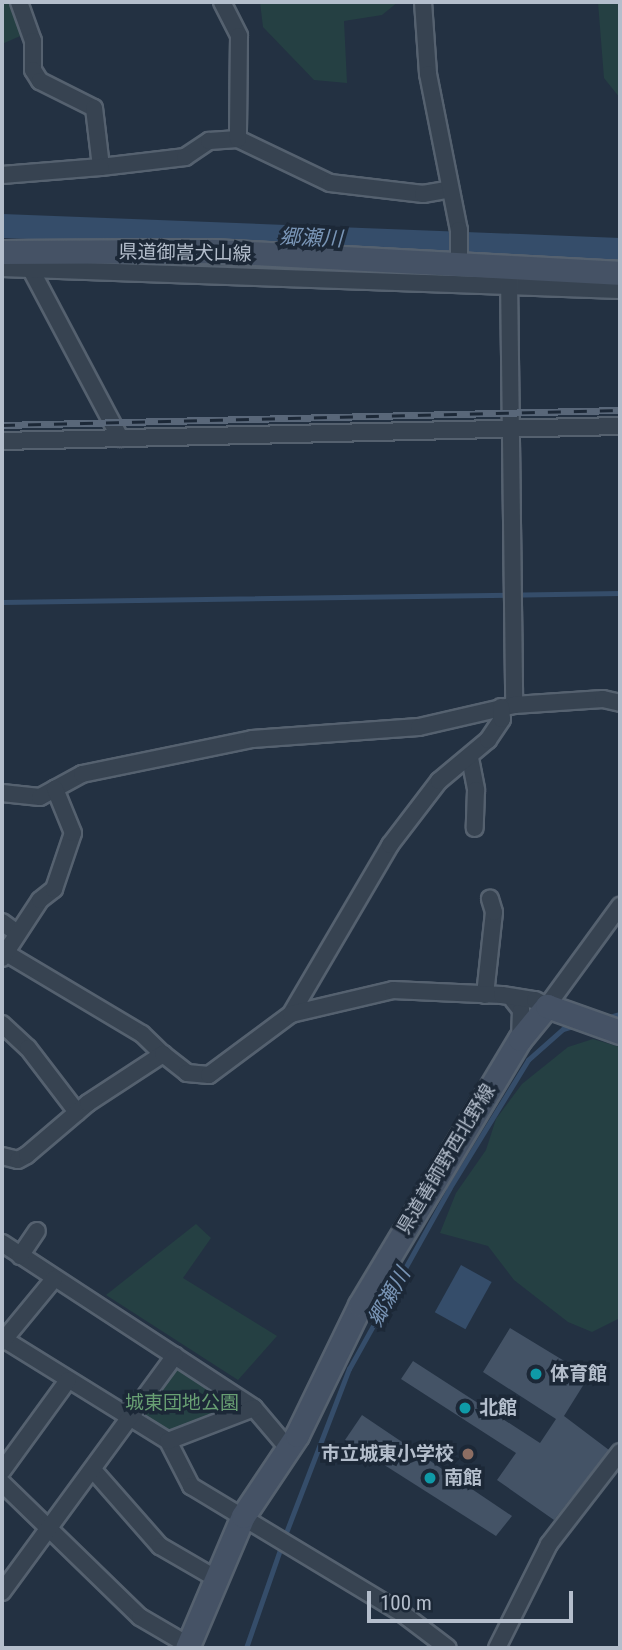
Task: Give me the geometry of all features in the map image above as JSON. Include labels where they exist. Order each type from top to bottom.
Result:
[{"type":"main road","name":"県道御嵩犬山線","points":[[18,258],[215,251],[459,259],[509,275],[620,273]]},
{"type":"main road","points":[[547,1006],[579,1014],[618,1032]]},
{"type":"main road","name":"県道善師野西北野線","points":[[193,1645],[243,1516],[297,1435],[360,1305],[520,1039],[547,1006]]},
{"type":"street","points":[[19,2],[33,41],[33,69],[40,81],[94,108],[101,167]]},
{"type":"street","points":[[222,2],[239,36],[238,139]]},
{"type":"street","points":[[423,2],[428,74],[459,230],[459,259]]},
{"type":"street","points":[[2,175],[185,157],[209,141],[238,139],[330,183],[423,194],[450,189]]},
{"type":"street","points":[[18,258],[120,439]]},
{"type":"street","points":[[2,268],[18,258],[509,275],[620,290]]},
{"type":"street","points":[[55,789],[73,833],[54,889],[40,900],[4,956],[142,1034],[187,1073],[209,1075],[291,1014],[390,845],[439,781],[470,758],[502,719],[507,706],[514,594],[509,275]]},
{"type":"street","points":[[2,441],[620,426]]},
{"type":"street","points":[[2,793],[40,797],[82,774],[163,755],[253,739],[419,727],[507,706],[603,699],[620,703]]},
{"type":"street","points":[[470,758],[476,790],[475,828]]},
{"type":"street","points":[[485,995],[494,912],[490,899]]},
{"type":"street","points":[[291,1014],[393,990],[535,1000],[547,1006],[620,906]]},
{"type":"street","points":[[2,922],[17,933]]},
{"type":"street","points":[[513,1000],[521,1010],[520,1039]]},
{"type":"street","points":[[2,1024],[28,1048],[77,1112]]},
{"type":"street","points":[[2,1156],[18,1160],[77,1112],[163,1054]]},
{"type":"street","points":[[20,1256],[37,1231]]},
{"type":"street","points":[[2,1243],[254,1408],[287,1447]]},
{"type":"street","points":[[54,1279],[3,1340],[168,1441],[191,1486],[403,1614],[447,1648]]},
{"type":"street","points":[[2,1592],[94,1471],[130,1416],[175,1356]]},
{"type":"street","points":[[2,1471],[68,1381]]},
{"type":"street","points":[[168,1441],[254,1408]]},
{"type":"street","points":[[497,1648],[549,1544],[620,1452]]},
{"type":"street","points":[[94,1471],[160,1546],[217,1578]]},
{"type":"street","points":[[2,1483],[47,1531],[140,1617],[193,1645]]},
{"type":"green space","points":[[2,2],[24,2],[34,30],[2,44]]},
{"type":"green space","points":[[260,2],[398,2],[382,15],[344,21],[347,83],[314,80],[263,27]]},
{"type":"green space","points":[[598,2],[620,2],[620,98],[604,78]]},
{"type":"green space","points":[[593,1039],[620,1047],[620,1318],[592,1332],[568,1322],[514,1280],[488,1246],[440,1233],[456,1193],[486,1150],[496,1119],[522,1084],[568,1047]]},
{"type":"green space","points":[[196,1224],[211,1238],[183,1278],[277,1336],[238,1380],[106,1295]]},
{"type":"green space","name":"城東団地公園","points":[[177,1364],[238,1405],[200,1425],[169,1433],[140,1414]]},
{"type":"water","points":[[461,1265],[492,1282],[465,1329],[435,1312]]},
{"type":"building","points":[[510,1328],[589,1376],[564,1416],[609,1450],[554,1520],[497,1480],[516,1453],[401,1379],[413,1361],[540,1443],[556,1419],[483,1372]]},
{"type":"building","name":"南館","points":[[362,1415],[512,1516],[496,1536],[345,1440]]},
{"type":"waterway","name":"郷瀬川","points":[[2,226],[620,250]]},
{"type":"waterway","points":[[2,602],[620,593]]},
{"type":"waterway","name":"郷瀬川","points":[[606,1018],[620,1014]]},
{"type":"waterway","name":"郷瀬川","points":[[284,1538],[349,1369],[449,1189],[528,1060],[563,1029],[577,1025]]},
{"type":"waterway","name":"郷瀬川","points":[[246,1648],[281,1547]]},
{"type":"railway","points":[[2,425],[620,410]]},
{"type":"place","name":"体育館","points":[[536,1374]]},
{"type":"place","name":"北館","points":[[465,1408]]},
{"type":"place","name":"市立城東小学校","points":[[468,1454]]},
{"type":"place","name":"南館","points":[[430,1478]]}]
